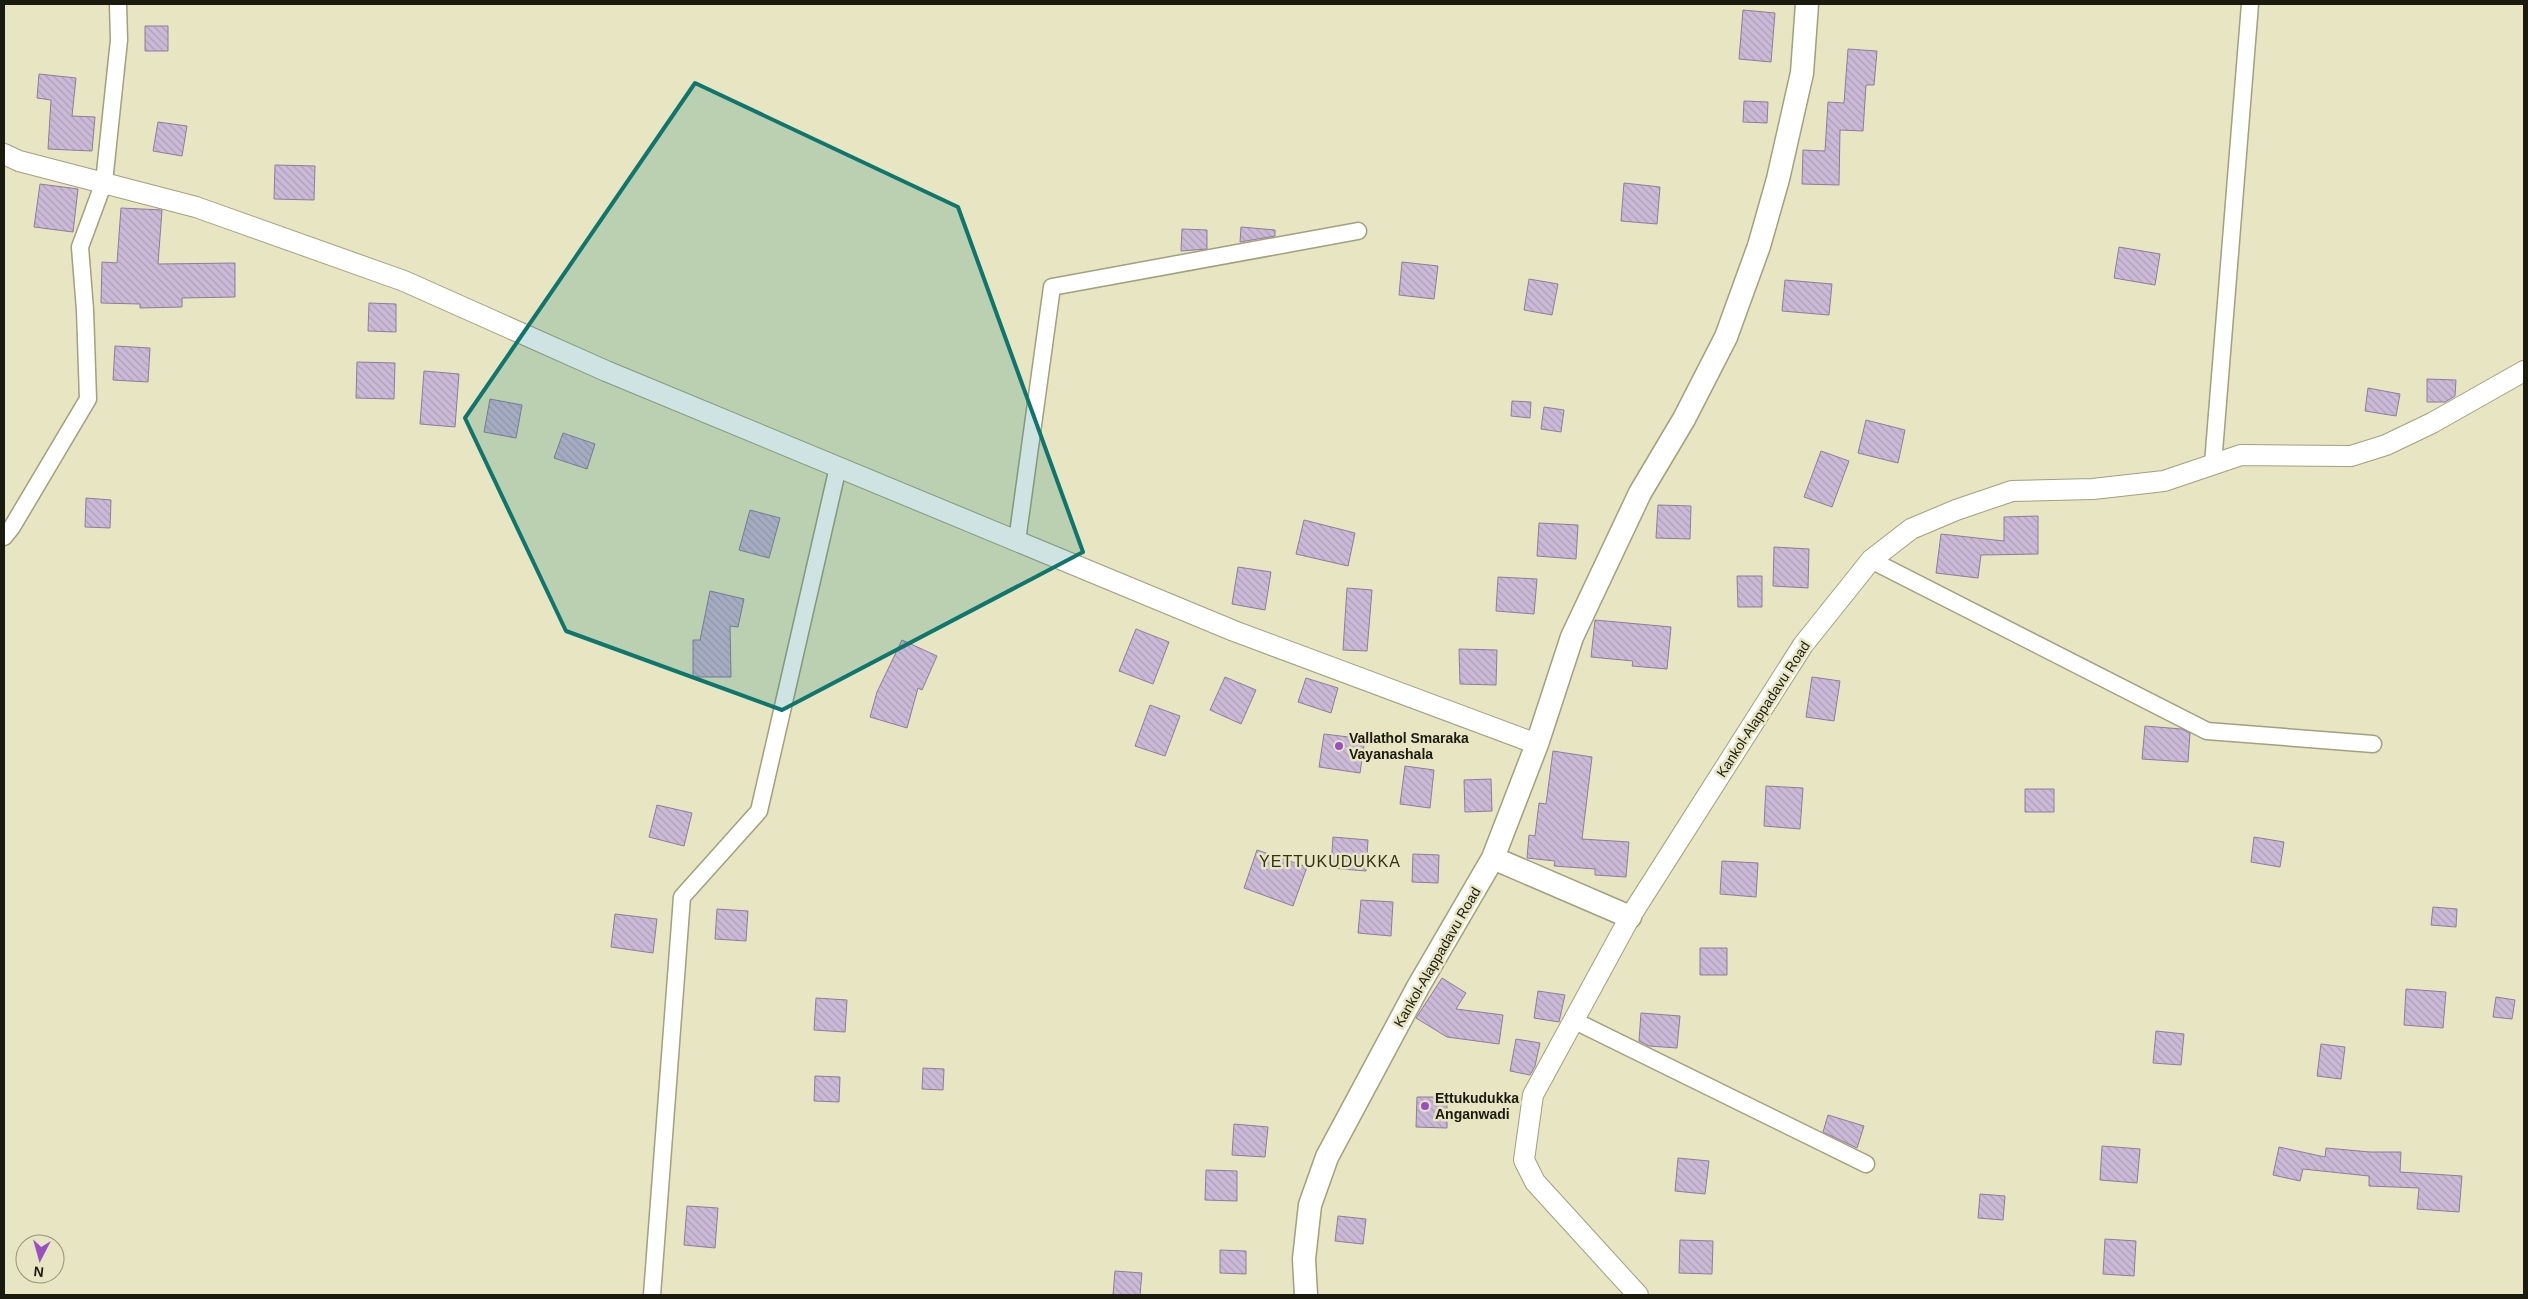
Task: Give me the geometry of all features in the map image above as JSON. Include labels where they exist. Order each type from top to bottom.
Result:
[{"type":"main road","name":"Kankol-Alappadavu Road","points":[[1306,1295],[1304,1259],[1310,1205],[1327,1157],[1418,987],[1493,858],[1537,744],[1572,637],[1640,493],[1684,419],[1726,337],[1758,246],[1778,178],[1802,73],[1807,4]]},
{"type":"main road","points":[[1493,858],[1630,917]]},
{"type":"street","points":[[4,537],[12,528],[88,399],[85,310],[80,247],[104,182],[119,40],[118,4]]},
{"type":"street","points":[[2214,464],[2250,4]]},
{"type":"street","points":[[4,154],[19,161],[196,207],[404,281],[606,371],[1234,631],[1537,744]]},
{"type":"street","points":[[1017,541],[1052,287],[1358,231]]},
{"type":"street","name":"Kankol-Alappadavu Road","points":[[1638,1295],[1535,1182],[1524,1160],[1534,1094],[1630,917],[1804,646],[1871,560],[1911,529],[1956,510],[2012,491],[2093,489],[2164,481],[2241,455],[2351,456],[2386,445],[2432,423],[2524,371]]},
{"type":"street","points":[[652,1295],[682,897],[759,811],[838,467]]},
{"type":"street","points":[[1871,560],[2207,731],[2373,744]]},
{"type":"street","points":[[1574,1021],[1866,1164]]},
{"type":"highlighted area","points":[[695,83],[958,207],[1083,552],[782,710],[566,631],[465,418]]},
{"type":"building","points":[[1743,10],[1775,13],[1771,62],[1739,59]]},
{"type":"building","points":[[145,26],[168,26],[168,51],[145,51]]},
{"type":"building","points":[[1848,49],[1877,51],[1874,85],[1866,85],[1863,131],[1840,130],[1839,185],[1802,184],[1803,150],[1825,151],[1828,102],[1844,103]]},
{"type":"building","points":[[39,74],[76,78],[72,116],[95,117],[92,151],[48,149],[51,100],[37,98]]},
{"type":"building","points":[[1744,101],[1768,102],[1767,123],[1743,122]]},
{"type":"building","points":[[158,122],[187,126],[182,156],[153,151]]},
{"type":"building","points":[[275,165],[315,166],[314,200],[274,199]]},
{"type":"building","points":[[1624,183],[1660,187],[1657,224],[1621,221]]},
{"type":"building","points":[[40,184],[78,189],[73,232],[34,227]]},
{"type":"building","points":[[121,208],[162,210],[158,264],[235,263],[235,297],[182,298],[182,307],[140,308],[140,304],[101,303],[102,262],[117,263]]},
{"type":"building","points":[[1241,227],[1275,230],[1275,236],[1240,242]]},
{"type":"building","points":[[1182,229],[1207,230],[1207,249],[1181,251]]},
{"type":"building","points":[[2119,247],[2160,254],[2155,285],[2114,278]]},
{"type":"building","points":[[1402,262],[1438,266],[1434,299],[1399,295]]},
{"type":"building","points":[[1529,279],[1558,284],[1552,315],[1524,310]]},
{"type":"building","points":[[1785,280],[1832,284],[1829,315],[1782,311]]},
{"type":"building","points":[[369,303],[396,304],[396,332],[368,331]]},
{"type":"building","points":[[115,346],[150,348],[148,382],[113,380]]},
{"type":"building","points":[[357,362],[395,363],[394,399],[356,398]]},
{"type":"building","points":[[424,371],[459,374],[455,427],[420,424]]},
{"type":"building","points":[[2427,379],[2456,380],[2455,396],[2445,402],[2427,402]]},
{"type":"building","points":[[2368,388],[2400,394],[2396,416],[2365,411]]},
{"type":"building","points":[[490,399],[522,405],[516,438],[484,432]]},
{"type":"building","points":[[1512,401],[1531,402],[1530,418],[1511,416]]},
{"type":"building","points":[[1544,407],[1564,410],[1561,432],[1541,429]]},
{"type":"building","points":[[1866,420],[1905,430],[1898,463],[1858,453]]},
{"type":"building","points":[[563,433],[595,444],[587,469],[554,458]]},
{"type":"building","points":[[1821,451],[1849,461],[1832,507],[1804,497]]},
{"type":"building","points":[[86,498],[111,500],[110,528],[85,527]]},
{"type":"building","points":[[1658,505],[1691,506],[1690,539],[1656,538]]},
{"type":"building","points":[[750,510],[780,518],[769,558],[739,550]]},
{"type":"building","points":[[2038,516],[2038,554],[1981,555],[1978,578],[1936,573],[1941,534],[2004,541],[2004,517]]},
{"type":"building","points":[[1304,520],[1355,533],[1348,566],[1296,554]]},
{"type":"building","points":[[1539,523],[1578,525],[1576,559],[1537,556]]},
{"type":"building","points":[[1774,547],[1809,549],[1808,588],[1773,586]]},
{"type":"building","points":[[1238,567],[1271,572],[1265,610],[1232,604]]},
{"type":"building","points":[[1737,576],[1762,576],[1762,607],[1738,607]]},
{"type":"building","points":[[1498,577],[1537,579],[1534,614],[1496,611]]},
{"type":"building","points":[[1347,588],[1372,590],[1367,651],[1343,650]]},
{"type":"building","points":[[710,591],[744,599],[738,627],[730,626],[731,677],[693,677],[693,640],[700,640]]},
{"type":"building","points":[[1595,620],[1671,627],[1667,669],[1632,666],[1633,661],[1591,657]]},
{"type":"building","points":[[1136,629],[1169,642],[1153,684],[1119,671]]},
{"type":"building","points":[[902,640],[937,656],[922,690],[918,688],[907,728],[870,717],[877,692]]},
{"type":"building","points":[[1459,649],[1497,650],[1496,685],[1460,684]]},
{"type":"building","points":[[1225,677],[1256,690],[1241,724],[1210,710]]},
{"type":"building","points":[[1812,677],[1840,681],[1834,721],[1806,717]]},
{"type":"building","points":[[1306,678],[1338,688],[1331,713],[1298,702]]},
{"type":"building","points":[[1150,705],[1180,716],[1165,756],[1135,746]]},
{"type":"building","points":[[2145,726],[2181,729],[2190,733],[2188,762],[2142,759]]},
{"type":"building","points":[[1324,734],[1365,739],[1360,773],[1319,767]]},
{"type":"building","points":[[1553,751],[1592,757],[1582,839],[1629,842],[1626,877],[1595,875],[1595,869],[1554,866],[1555,861],[1527,858],[1529,835],[1535,836],[1539,803],[1546,804]]},
{"type":"building","points":[[1405,766],[1434,770],[1430,808],[1400,804]]},
{"type":"building","points":[[1491,779],[1492,811],[1465,812],[1464,780]]},
{"type":"building","points":[[1766,786],[1803,788],[1800,829],[1764,826]]},
{"type":"building","points":[[2025,789],[2054,789],[2054,812],[2025,812]]},
{"type":"building","points":[[657,805],[692,813],[684,846],[649,837]]},
{"type":"building","points":[[1333,837],[1368,840],[1366,871],[1331,868]]},
{"type":"building","points":[[2254,837],[2284,842],[2280,867],[2251,862]]},
{"type":"building","points":[[1257,850],[1307,867],[1293,906],[1244,888]]},
{"type":"building","points":[[1413,854],[1439,855],[1438,883],[1412,882]]},
{"type":"building","points":[[1722,861],[1758,863],[1756,897],[1720,894]]},
{"type":"building","points":[[1361,900],[1393,902],[1391,936],[1358,933]]},
{"type":"building","points":[[2433,907],[2457,909],[2456,927],[2431,925]]},
{"type":"building","points":[[717,909],[748,911],[746,941],[715,939]]},
{"type":"building","points":[[615,914],[657,919],[653,953],[611,947]]},
{"type":"building","points":[[1700,948],[1727,948],[1727,975],[1700,975]]},
{"type":"building","points":[[1442,978],[1466,993],[1456,1009],[1503,1015],[1499,1044],[1447,1037],[1416,1018]]},
{"type":"building","points":[[2406,989],[2446,992],[2443,1028],[2404,1025]]},
{"type":"building","points":[[1538,991],[1565,995],[1559,1022],[1534,1018]]},
{"type":"building","points":[[2496,997],[2515,1000],[2512,1019],[2493,1017]]},
{"type":"building","points":[[816,998],[847,1000],[845,1032],[814,1030]]},
{"type":"building","points":[[1641,1013],[1680,1016],[1677,1048],[1649,1046],[1639,1041]]},
{"type":"building","points":[[2156,1031],[2184,1034],[2181,1065],[2153,1063]]},
{"type":"building","points":[[1516,1039],[1540,1043],[1535,1066],[1530,1075],[1510,1071]]},
{"type":"building","points":[[2321,1044],[2345,1047],[2341,1079],[2317,1076]]},
{"type":"building","points":[[923,1068],[944,1069],[943,1090],[922,1089]]},
{"type":"building","points":[[815,1076],[840,1077],[839,1102],[814,1101]]},
{"type":"building","points":[[1417,1097],[1447,1097],[1447,1128],[1416,1127]]},
{"type":"building","points":[[1828,1115],[1864,1126],[1857,1148],[1823,1132]]},
{"type":"building","points":[[1234,1124],[1268,1127],[1265,1157],[1232,1155]]},
{"type":"building","points":[[2102,1146],[2140,1149],[2137,1183],[2100,1180]]},
{"type":"building","points":[[2279,1147],[2325,1157],[2326,1148],[2370,1152],[2401,1152],[2400,1172],[2462,1176],[2459,1212],[2417,1209],[2419,1188],[2369,1186],[2369,1176],[2303,1169],[2300,1181],[2273,1175]]},
{"type":"building","points":[[1678,1158],[1709,1161],[1705,1194],[1675,1191]]},
{"type":"building","points":[[1206,1170],[1237,1171],[1237,1201],[1205,1200]]},
{"type":"building","points":[[1980,1194],[2005,1196],[2003,1220],[1978,1218]]},
{"type":"building","points":[[687,1206],[718,1208],[715,1248],[684,1245]]},
{"type":"building","points":[[1338,1216],[1366,1219],[1363,1244],[1335,1241]]},
{"type":"building","points":[[2105,1239],[2136,1241],[2134,1276],[2103,1274]]},
{"type":"building","points":[[1680,1240],[1713,1241],[1712,1274],[1679,1273]]},
{"type":"building","points":[[1220,1250],[1246,1251],[1246,1274],[1220,1273]]},
{"type":"building","points":[[1115,1271],[1142,1273],[1140,1295],[1113,1295]]},
{"type":"place","name":"Vallathol Smaraka Vayanashala","points":[[1339,746]]},
{"type":"place","name":"Ettukudukka Anganwadi","points":[[1425,1106]]},
{"type":"district","name":"YETTUKUDUKKA","points":[[1330,861]]}]
